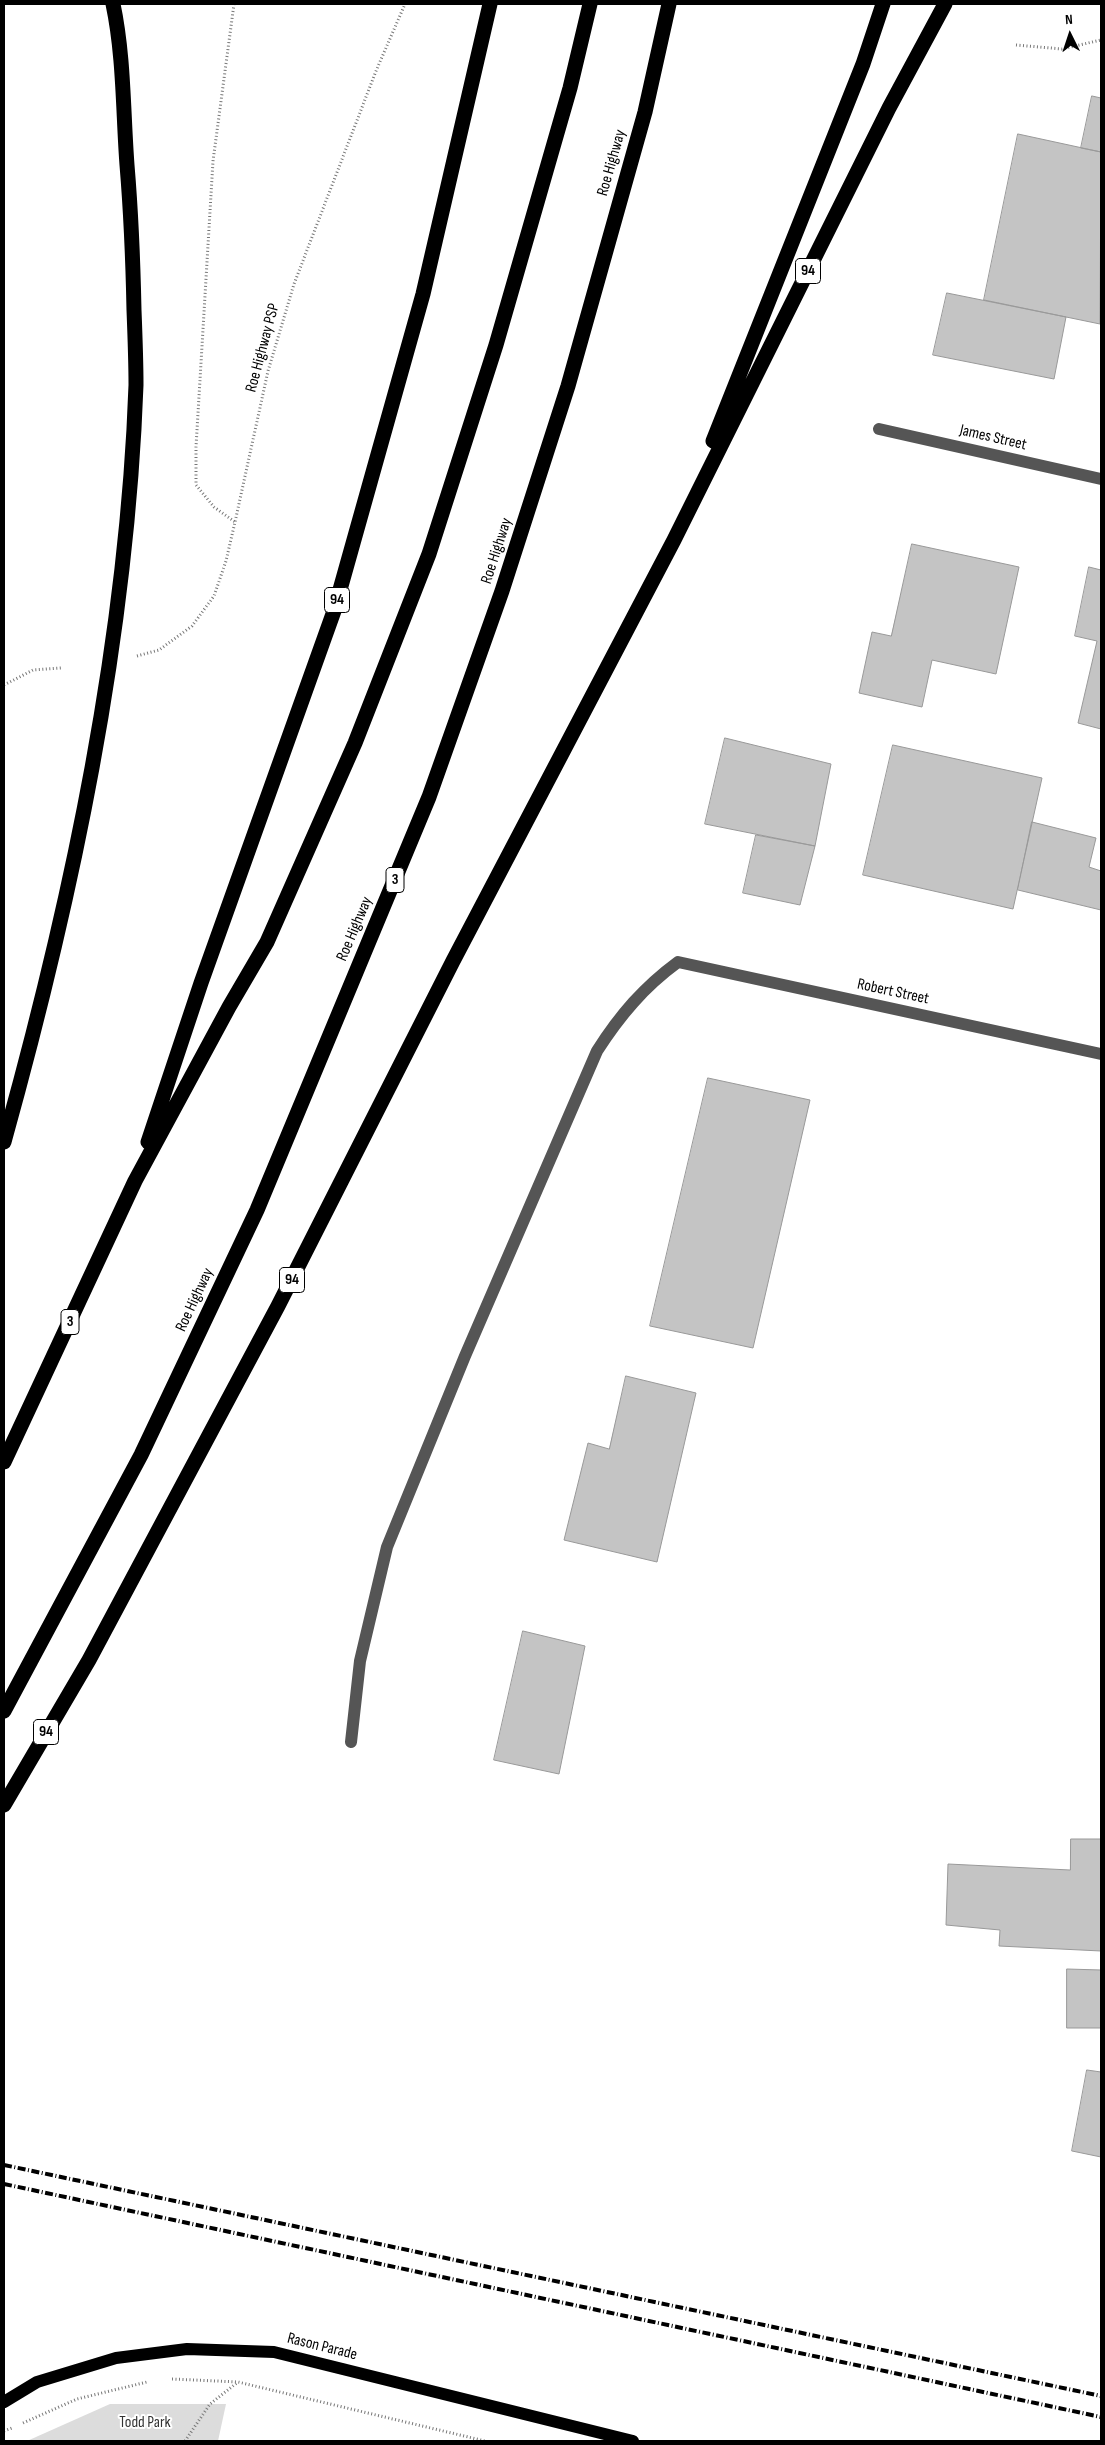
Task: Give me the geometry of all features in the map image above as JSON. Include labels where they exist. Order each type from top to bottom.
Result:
[{"type":"highway","name":"94","points":[[135,1181],[201,984],[334,612],[423,294],[490,4]]},
{"type":"highway","name":"3","points":[[4,1462],[135,1181],[229,1006],[267,942],[355,743],[429,554],[496,345],[570,88],[590,4]]},
{"type":"highway","name":"Roe Highway","points":[[4,1711],[141,1454],[257,1210],[429,797],[502,590],[568,386],[645,112],[669,4]]},
{"type":"highway","points":[[674,540],[863,64],[884,4]]},
{"type":"highway","name":"94","points":[[4,1805],[89,1660],[278,1306],[457,953],[674,540],[889,108],[945,4]]},
{"type":"highway","points":[[4,1142],[24,1071],[74,858],[102,705],[121,573],[132,469],[136,381],[132,223],[116,8]]},
{"type":"main road","name":"Rason Parade","points":[[4,2402],[37,2382],[116,2358],[187,2349],[274,2352],[633,2441]]},
{"type":"street","name":"James Street","points":[[878,429],[1101,479]]},
{"type":"street","name":"Robert Street","points":[[351,1742],[360,1661],[387,1547],[465,1356],[597,1051],[617,1019],[655,979],[678,962],[1101,1054]]},
{"type":"path","points":[[234,4],[213,161],[196,437],[196,485],[214,507],[235,522]]},
{"type":"path","name":"Roe Highway PSP","points":[[135,657],[159,650],[192,626],[214,596],[226,561],[268,371],[294,284],[376,71],[405,4]]},
{"type":"path","points":[[1016,45],[1062,49],[1101,40]]},
{"type":"path","points":[[4,685],[33,670],[61,668]]},
{"type":"path","points":[[164,2378],[238,2382],[485,2441]]},
{"type":"path","points":[[4,2431],[78,2399],[155,2380]]},
{"type":"path","points":[[185,2441],[210,2404],[238,2382]]},
{"type":"green space","name":"Todd Park","points":[[110,2404],[226,2404],[218,2441],[27,2441]]},
{"type":"building","points":[[1092,96],[1101,98],[1101,152],[1081,148]]},
{"type":"building","points":[[1018,134],[1101,152],[1100,324],[984,300]]},
{"type":"building","points":[[947,293],[1066,317],[1054,379],[933,355]]},
{"type":"building","points":[[912,544],[1019,567],[996,674],[932,660],[922,707],[859,693],[872,632],[891,636]]},
{"type":"building","points":[[1089,567],[1101,570],[1101,729],[1078,723],[1097,641],[1075,636]]},
{"type":"building","points":[[725,738],[831,764],[815,846],[705,824]]},
{"type":"building","points":[[893,745],[1042,778],[1013,909],[863,875]]},
{"type":"building","points":[[1032,822],[1096,838],[1089,867],[1101,871],[1101,910],[1018,890]]},
{"type":"building","points":[[756,835],[815,846],[800,905],[743,893]]},
{"type":"building","points":[[708,1078],[810,1100],[753,1348],[650,1326]]},
{"type":"building","points":[[626,1376],[696,1393],[657,1562],[564,1540],[588,1443],[609,1449]]},
{"type":"building","points":[[523,1631],[585,1646],[559,1774],[494,1760]]},
{"type":"building","points":[[1071,1839],[1101,1839],[1101,1951],[999,1946],[1000,1930],[946,1925],[948,1864],[1070,1870]]},
{"type":"building","points":[[1067,1969],[1101,1970],[1101,2028],[1067,2028]]},
{"type":"building","points":[[1087,2070],[1101,2072],[1101,2157],[1072,2151]]},
{"type":"railway","points":[[4,2165],[1101,2396]]},
{"type":"railway","points":[[4,2184],[1101,2417]]}]
